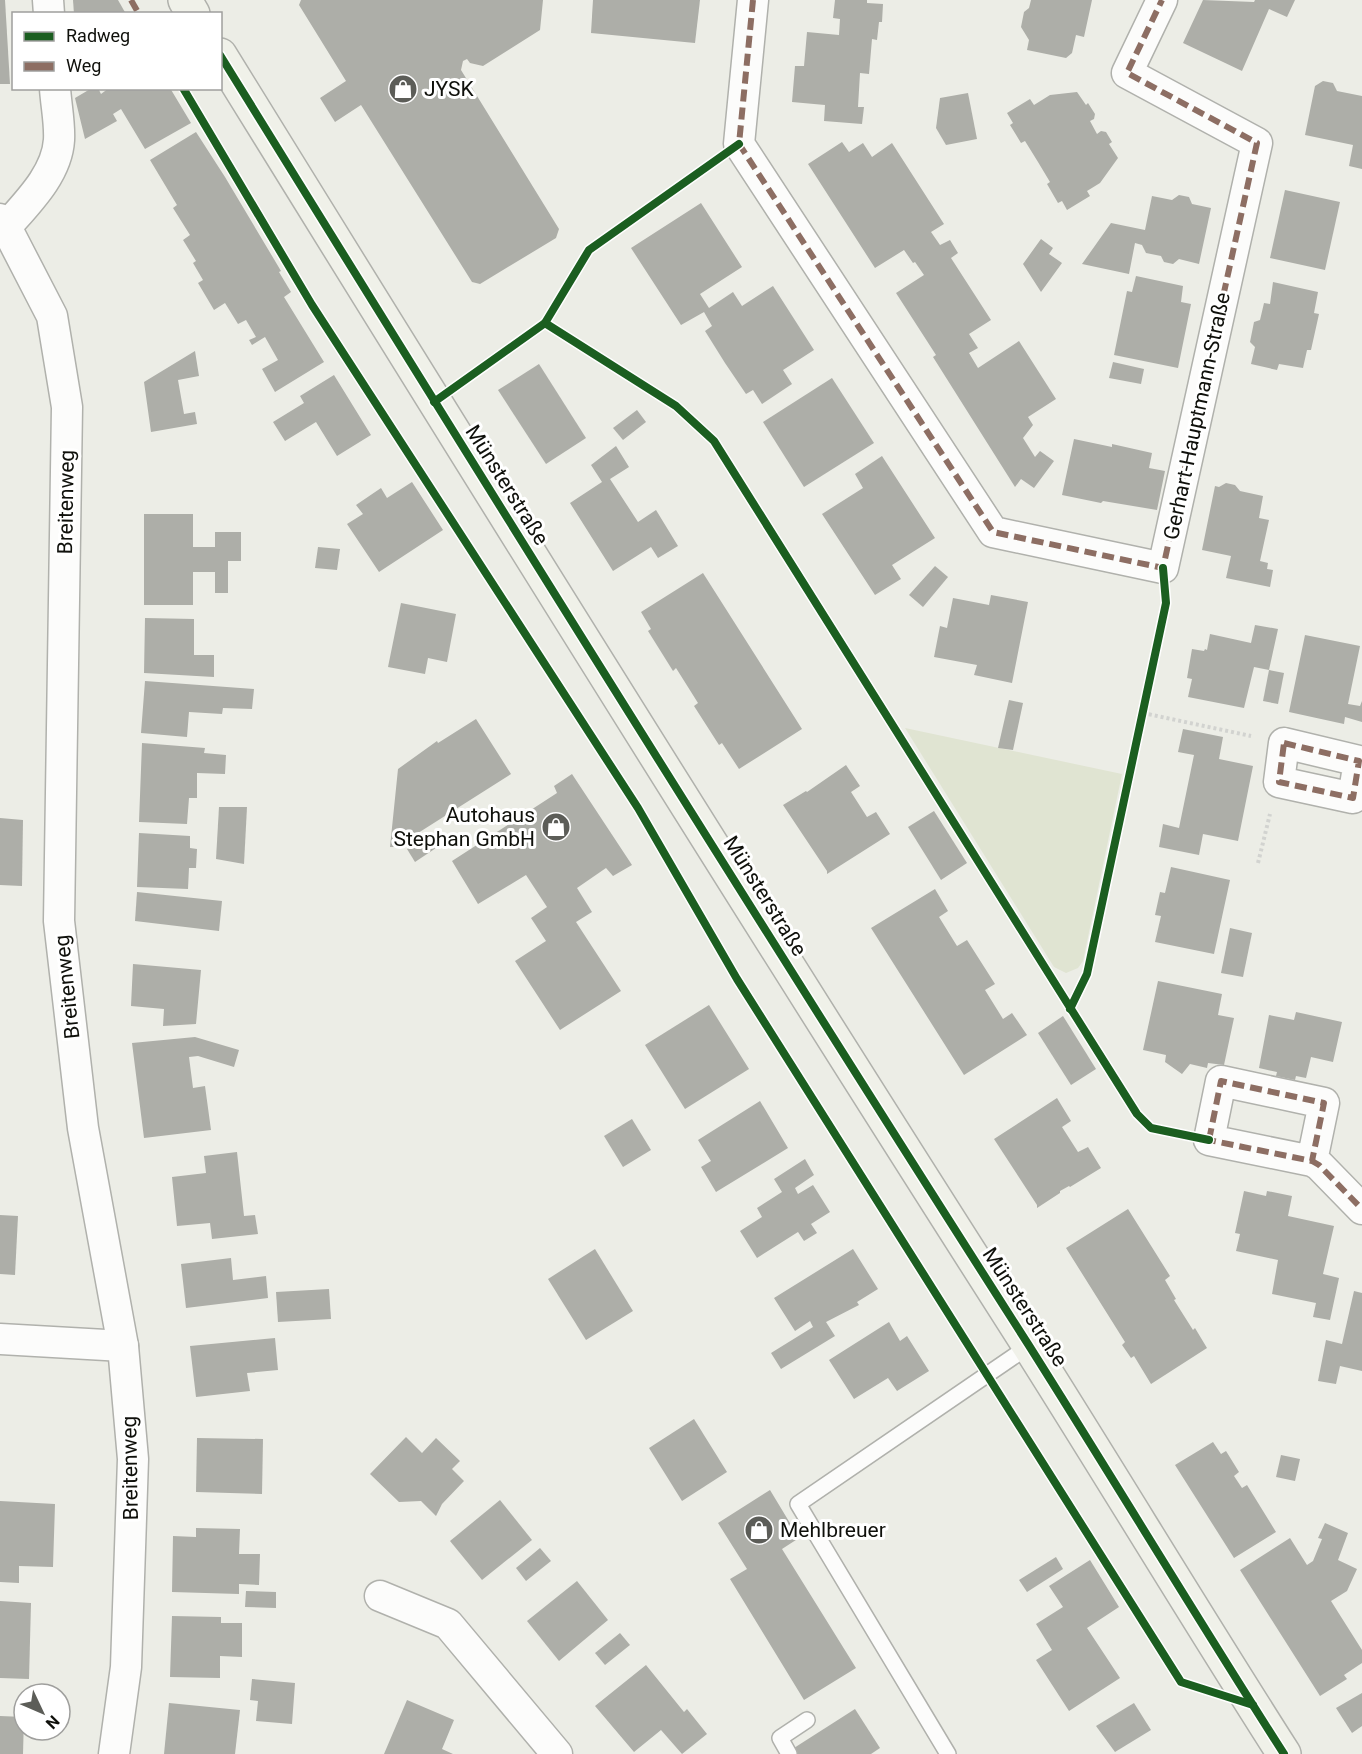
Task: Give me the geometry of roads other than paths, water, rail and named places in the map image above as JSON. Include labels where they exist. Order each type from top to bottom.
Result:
[{"type":"main road","name":"Münsterstraße","points":[[222,58],[628,712],[1284,1754]]},
{"type":"street","name":"Gerhart-Hauptmann-Straße","points":[[753,0],[739,144],[993,532],[1163,568],[1257,143],[1127,73],[1162,0]]},
{"type":"street","name":"Breitenweg","points":[[55,90],[59,140],[56,155],[37,191],[3,223],[52,316],[67,407],[59,921],[83,1128],[123,1346],[134,1460],[126,1667],[114,1754]]},
{"type":"street","points":[[1284,743],[1359,761],[1359,779],[1353,798],[1279,782],[1284,743]]},
{"type":"street","points":[[1312,1161],[1319,1165],[1362,1209]]},
{"type":"street","points":[[0,1339],[123,1346]]},
{"type":"street","points":[[380,1596],[448,1624],[557,1754]]},
{"type":"lane","points":[[948,1754],[798,1504],[1029,1346]]},
{"type":"lane","points":[[789,1754],[780,1738],[807,1720]]},
{"type":"place","name":"JYSK","points":[[403,89]]},
{"type":"place","name":"Autohaus Stephan GmbH","points":[[556,827]]},
{"type":"place","name":"Mehlbreuer","points":[[759,1530]]}]
